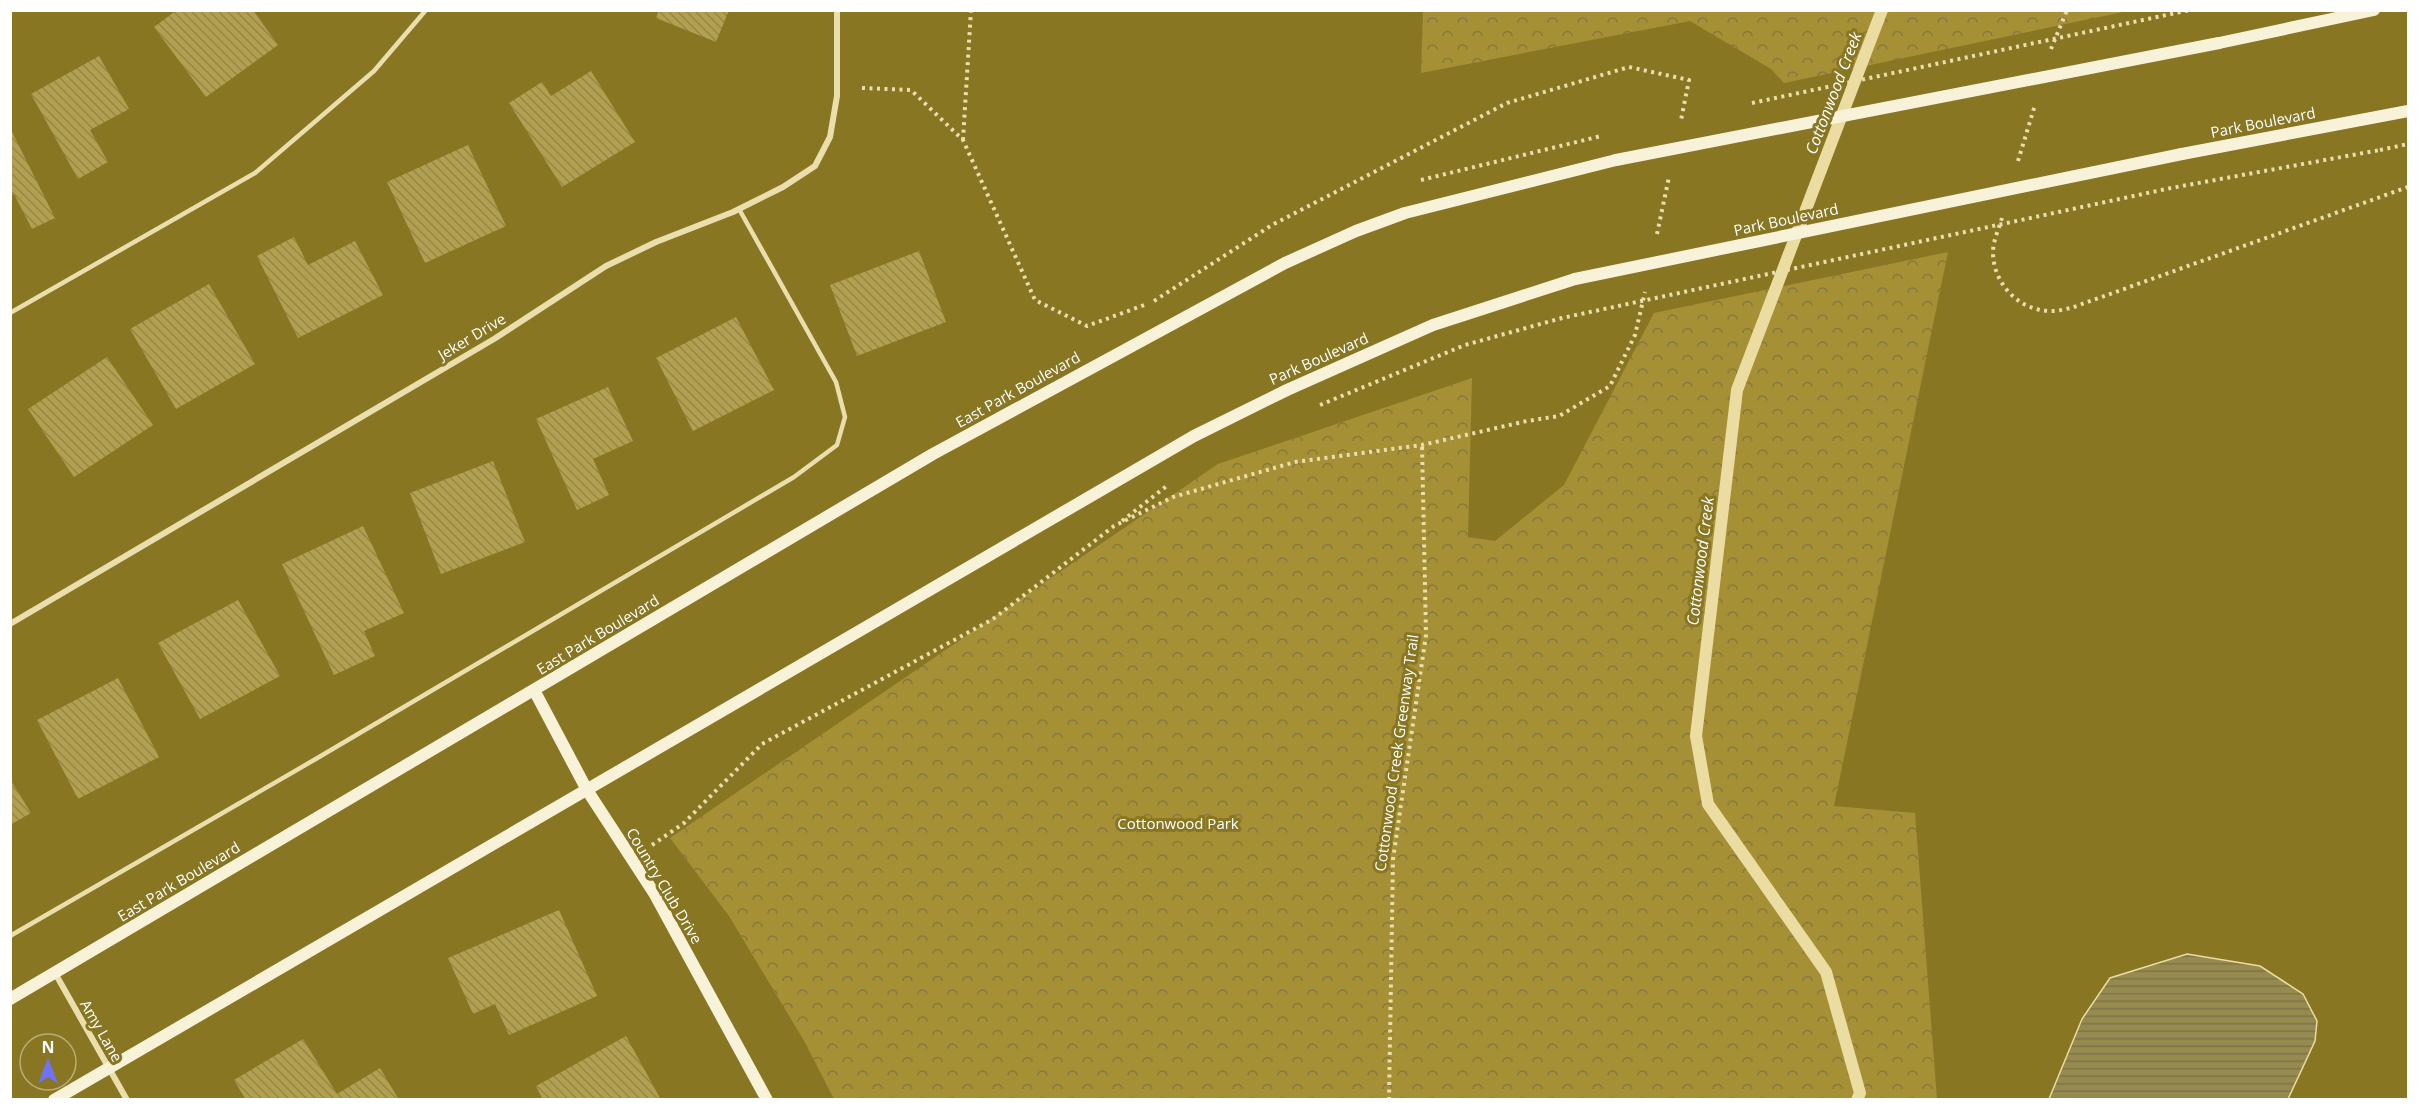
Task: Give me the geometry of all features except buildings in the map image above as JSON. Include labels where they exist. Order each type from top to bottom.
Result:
[{"type":"main road","name":"East Park Boulevard","points":[[10,999],[933,454],[1285,263],[1356,231],[1405,213],[1616,160],[2219,43],[2374,10]]},
{"type":"main road","name":"Park Boulevard","points":[[587,790],[1194,436],[1287,390],[1433,325],[1575,279],[2182,154],[2409,111]]},
{"type":"main road","name":"Country Club Drive","points":[[534,690],[587,790],[654,892],[767,1100]]},
{"type":"main road","points":[[54,1100],[587,790]]},
{"type":"street","name":"Jeker Drive","points":[[10,624],[494,339],[606,266],[783,188],[815,166],[830,137],[837,87],[837,10]]},
{"type":"street","name":"Amy Lane","points":[[55,973],[128,1100]]},
{"type":"lane","points":[[10,313],[255,173],[374,71],[426,10]]},
{"type":"lane","points":[[10,936],[794,477],[837,445],[844,417],[836,382],[739,209]]},
{"type":"path","points":[[963,140],[971,10]]},
{"type":"path","points":[[2049,55],[2067,10]]},
{"type":"path","points":[[837,87],[911,90],[963,140],[1035,300],[1088,326],[1148,304],[1272,225],[1507,103],[1629,67],[1689,81],[1679,127]]},
{"type":"path","points":[[2016,169],[2036,101]]},
{"type":"path","points":[[1320,405],[1465,345],[1562,318],[2171,188],[2409,144]]},
{"type":"path","points":[[1655,242],[1670,173]]},
{"type":"path","points":[[2003,214],[1993,248],[1995,267],[2003,285],[2016,299],[2033,308],[2052,311],[2072,308],[2409,187]]},
{"type":"path","points":[[632,859],[684,824],[762,744],[993,620],[1114,526],[1173,497],[1294,462],[1422,445],[1559,416],[1610,386],[1635,335],[1645,289]]},
{"type":"path","name":"Cottonwood Creek Greenway Trail","points":[[1389,1100],[1392,859],[1426,635],[1422,445]]},
{"type":"green space","points":[[1423,10],[2128,11],[1784,83],[1771,69],[1690,21],[1421,73]]},
{"type":"green space","name":"Cottonwood Park","points":[[1948,252],[1834,806],[1915,813],[1937,1099],[834,1099],[803,1039],[729,916],[670,838],[1218,464],[1472,378],[1468,537],[1495,541],[1564,485],[1654,313]]},
{"type":"shaded area","points":[[2187,954],[2260,966],[2303,994],[2317,1021],[2315,1041],[2288,1099],[2049,1099],[2082,1019],[2110,978]]},
{"type":"waterway","name":"Cottonwood Creek","points":[[1857,1100],[1860,1093],[1826,972],[1708,804],[1696,736],[1737,390],[1882,10]]}]
